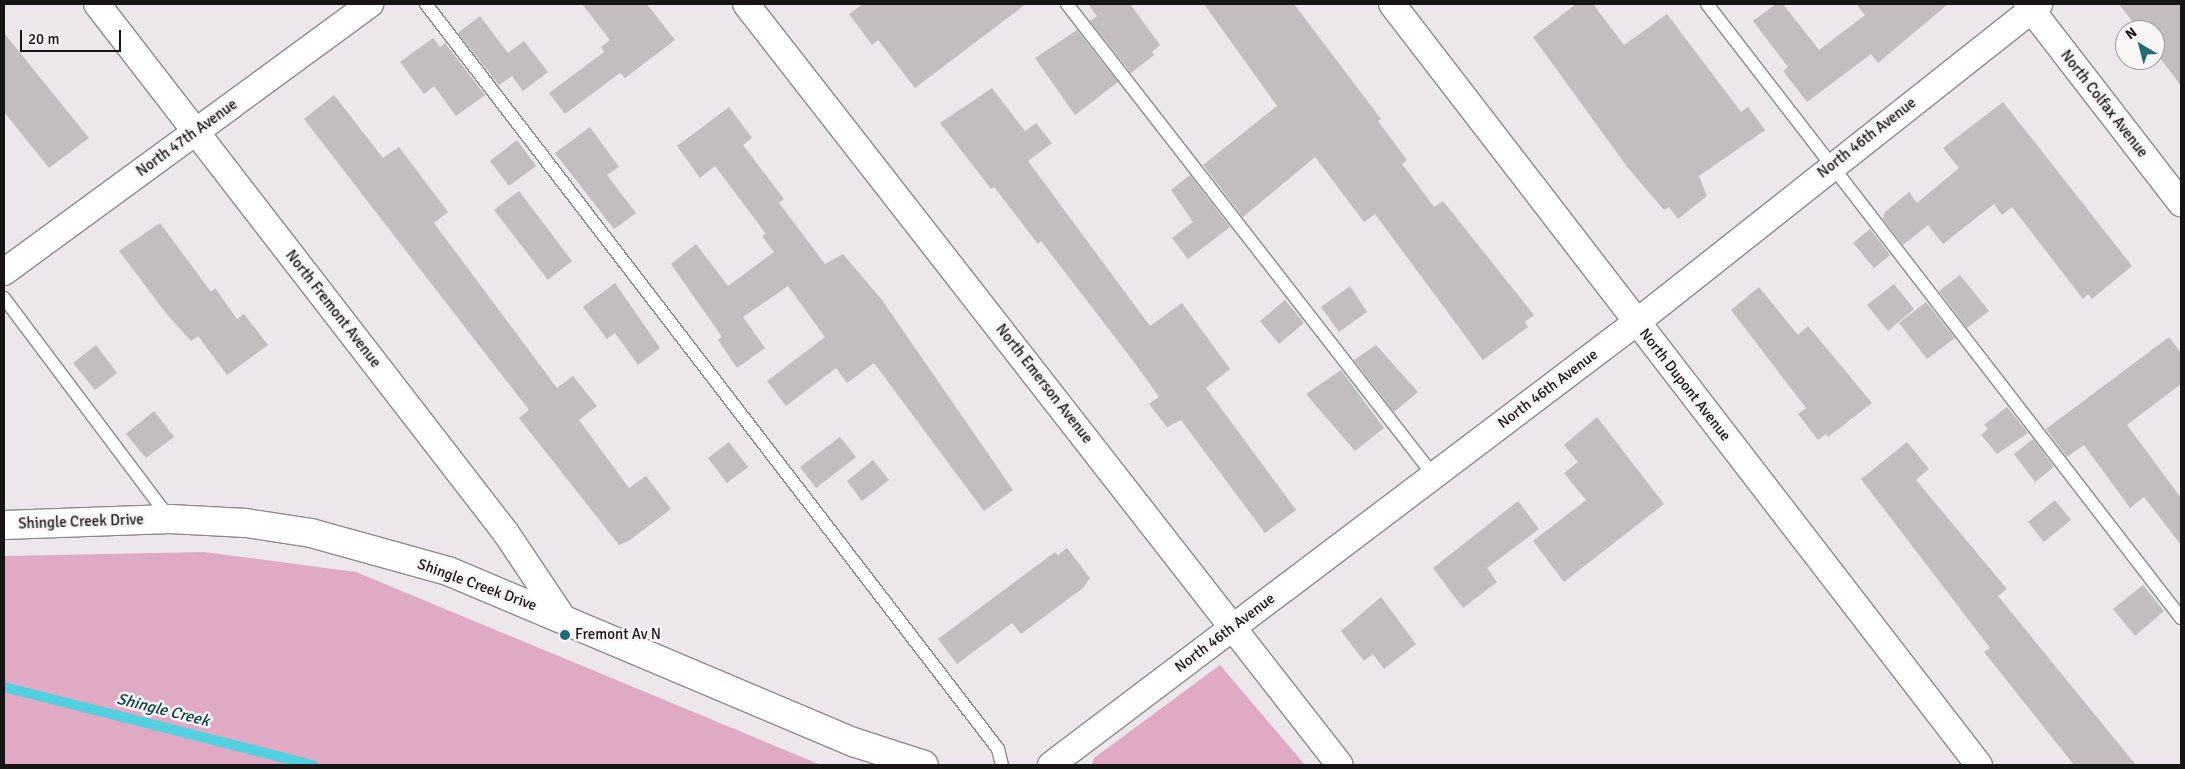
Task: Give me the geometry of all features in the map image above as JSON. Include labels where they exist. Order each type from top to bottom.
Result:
[{"type":"street","name":"North Fremont Avenue","points":[[97,4],[506,533],[563,618]]},
{"type":"street","name":"North 47th Avenue","points":[[4,272],[370,4]]},
{"type":"street","name":"North Emerson Avenue","points":[[746,4],[1234,626],[1340,765]]},
{"type":"street","name":"North Dupont Avenue","points":[[1392,4],[1979,765]]},
{"type":"street","name":"North 46th Avenue","points":[[1051,765],[1637,322],[2033,6]]},
{"type":"street","name":"North Colfax Avenue","points":[[2033,6],[2181,203]]},
{"type":"street","name":"Shingle Creek Drive","points":[[4,525],[170,519],[246,522],[311,533],[448,571],[563,618],[846,740],[924,765]]},
{"type":"lane","points":[[426,4],[998,749],[1002,765]]},
{"type":"lane","points":[[1067,4],[1434,476]]},
{"type":"lane","points":[[1707,4],[2181,618]]},
{"type":"lane","points":[[4,298],[170,519]]},
{"type":"shaded area","points":[[204,552],[356,572],[821,765],[4,765],[4,556]]},
{"type":"shaded area","points":[[1220,665],[1305,765],[1092,764],[1094,758]]},
{"type":"building","points":[[582,4],[647,4],[675,40],[625,78],[620,73],[565,114],[549,93],[604,52],[601,47],[610,40]]},
{"type":"building","points":[[863,4],[1026,4],[915,88],[878,40],[872,45],[849,14]]},
{"type":"building","points":[[1088,4],[1130,4],[1160,45],[1152,52],[1154,55],[1131,73],[1090,21],[1097,16]]},
{"type":"building","points":[[1204,4],[1294,4],[1381,119],[1378,121],[1407,160],[1402,164],[1434,207],[1443,201],[1534,315],[1525,322],[1528,327],[1483,360],[1375,214],[1364,222],[1315,157],[1243,217],[1203,165],[1277,106]]},
{"type":"building","points":[[1576,4],[1593,4],[1624,45],[1667,14],[1741,112],[1748,107],[1765,130],[1699,176],[1707,196],[1678,219],[1669,207],[1664,210],[1628,168],[1533,37]]},
{"type":"building","points":[[1776,4],[1783,4],[1819,50],[1865,15],[1856,4],[1948,4],[1878,63],[1871,54],[1807,102],[1783,71],[1788,67],[1753,21]]},
{"type":"building","points":[[2119,4],[2181,4],[2181,86],[2165,64],[2165,20],[2131,20]]},
{"type":"building","points":[[480,16],[508,53],[524,41],[548,72],[523,91],[512,76],[499,85],[458,33]]},
{"type":"building","points":[[1077,30],[1118,82],[1075,115],[1035,58]]},
{"type":"building","points":[[4,33],[89,138],[49,168],[4,112]]},
{"type":"building","points":[[433,38],[440,47],[445,43],[485,95],[456,116],[434,86],[424,94],[400,62]]},
{"type":"building","points":[[992,88],[1025,131],[1036,123],[1052,143],[1028,161],[1150,326],[1182,303],[1230,369],[1206,388],[1296,510],[1265,533],[1181,420],[1167,427],[1149,404],[1159,397],[1134,362],[1041,241],[1038,244],[994,187],[991,189],[940,123]]},
{"type":"building","points":[[334,95],[383,158],[399,147],[448,212],[434,223],[557,388],[573,376],[597,406],[579,420],[629,488],[646,476],[671,509],[630,540],[619,545],[519,418],[529,410],[304,119]]},
{"type":"building","points":[[2003,102],[2132,266],[2092,299],[2088,294],[2083,299],[2012,207],[2002,215],[1994,204],[1943,244],[1928,225],[1903,245],[1883,219],[1885,212],[1909,192],[1917,203],[1959,168],[1943,148]]},
{"type":"building","points":[[729,107],[752,138],[743,145],[784,199],[779,203],[825,264],[843,254],[882,300],[1013,490],[984,511],[874,363],[847,383],[836,368],[786,406],[767,381],[825,337],[788,286],[743,317],[765,348],[737,368],[718,340],[722,337],[671,264],[696,244],[728,286],[774,252],[762,236],[766,234],[715,166],[700,178],[677,146]]},
{"type":"building","points":[[590,127],[619,167],[607,175],[636,213],[614,229],[555,153]]},
{"type":"building","points":[[517,140],[536,166],[509,186],[490,161]]},
{"type":"building","points":[[1190,175],[1230,227],[1188,259],[1172,238],[1193,222],[1171,190]]},
{"type":"building","points":[[519,191],[572,261],[548,280],[494,210]]},
{"type":"building","points":[[160,223],[211,292],[215,288],[237,319],[244,314],[268,345],[227,375],[198,336],[191,341],[169,317],[119,251]]},
{"type":"building","points":[[1870,229],[1890,255],[1874,268],[1853,243]]},
{"type":"building","points":[[1960,275],[1989,311],[1967,328],[1939,291]]},
{"type":"building","points":[[615,283],[660,348],[638,365],[615,333],[607,339],[583,307]]},
{"type":"building","points":[[1894,284],[1914,309],[1888,331],[1867,305]]},
{"type":"building","points":[[1350,286],[1367,312],[1339,332],[1321,307]]},
{"type":"building","points":[[1759,287],[1798,335],[1808,326],[1872,403],[1828,437],[1826,434],[1818,440],[1798,414],[1806,408],[1731,310]]},
{"type":"building","points":[[1285,300],[1304,323],[1279,344],[1260,321]]},
{"type":"building","points":[[1926,302],[1955,338],[1927,359],[1899,323]]},
{"type":"building","points":[[2169,337],[2181,353],[2181,384],[2127,425],[2181,498],[2181,545],[2144,497],[2130,508],[2084,445],[2067,457],[2046,429]]},
{"type":"building","points":[[96,345],[117,373],[95,390],[73,363]]},
{"type":"building","points":[[1376,345],[1418,392],[1394,412],[1354,360]]},
{"type":"building","points":[[1341,370],[1384,428],[1355,451],[1306,394]]},
{"type":"building","points":[[2007,407],[2028,433],[1997,454],[1981,435],[1988,429],[1984,425]]},
{"type":"building","points":[[154,411],[174,437],[146,458],[126,434]]},
{"type":"building","points":[[1597,417],[1664,504],[1564,582],[1533,541],[1586,500],[1564,473],[1578,462],[1564,445]]},
{"type":"building","points":[[840,437],[856,457],[816,488],[800,467]]},
{"type":"building","points":[[2033,439],[2054,467],[2035,482],[2014,454]]},
{"type":"building","points":[[729,442],[748,467],[727,483],[708,458]]},
{"type":"building","points":[[1907,442],[1929,469],[1916,480],[2007,589],[1998,596],[2136,765],[2074,765],[1984,652],[1990,648],[1861,479]]},
{"type":"building","points":[[873,460],[889,480],[862,501],[847,481]]},
{"type":"building","points":[[2055,500],[2071,520],[2044,542],[2028,522]]},
{"type":"building","points":[[1518,501],[1539,529],[1487,568],[1497,582],[1463,608],[1433,568]]},
{"type":"building","points":[[1067,548],[1090,578],[1083,588],[1021,634],[1012,623],[957,664],[938,639],[1055,552],[1058,555]]},
{"type":"building","points":[[2143,585],[2164,611],[2135,636],[2113,609]]},
{"type":"building","points":[[1381,597],[1416,644],[1384,669],[1373,654],[1364,661],[1341,631]]},
{"type":"waterway","name":"Shingle Creek","points":[[4,687],[313,765]]},
{"type":"place","name":"Fremont Av N","points":[[565,635]]}]
